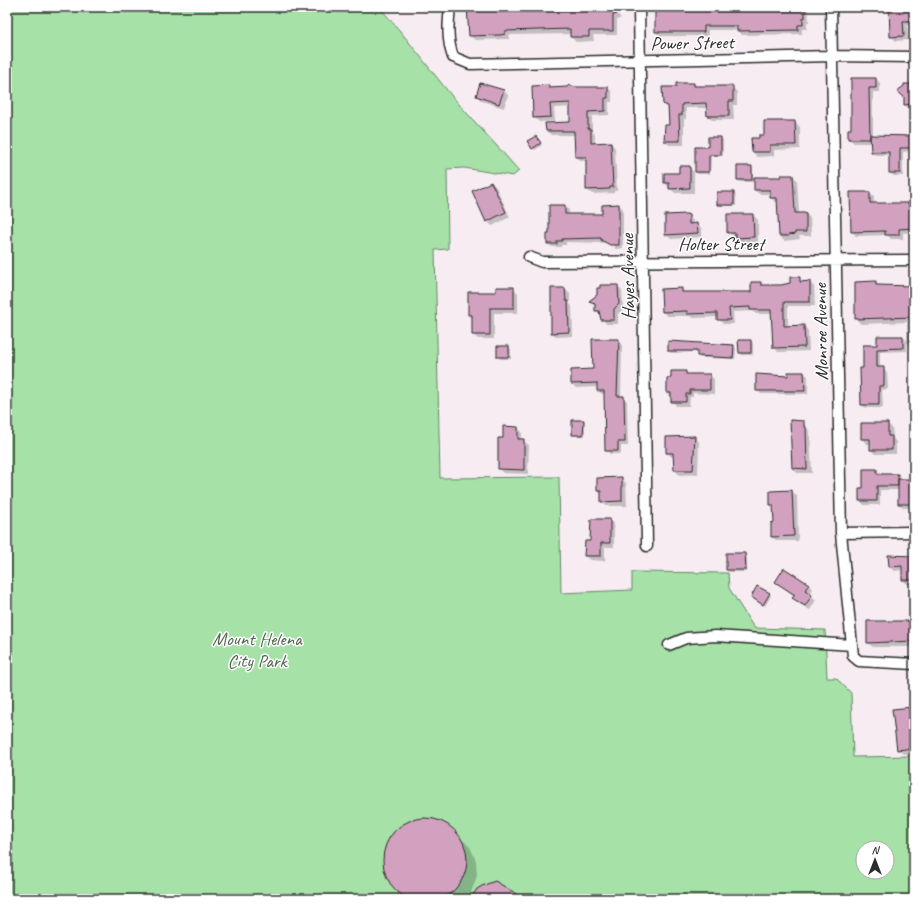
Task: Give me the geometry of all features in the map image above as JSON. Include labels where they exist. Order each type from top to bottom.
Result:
[{"type":"street","name":"Power Street","points":[[450,7],[448,31],[452,52],[454,56],[470,64],[832,56],[914,57]]},
{"type":"street","name":"Hayes Avenue","points":[[639,7],[647,546]]},
{"type":"street","name":"Monroe Avenue","points":[[831,7],[841,533],[853,656],[859,661],[914,664]]},
{"type":"street","name":"Holter Street","points":[[529,258],[542,262],[643,260],[914,260]]},
{"type":"street","points":[[841,533],[914,532]]},
{"type":"street","points":[[669,645],[686,638],[716,636],[852,645]]},
{"type":"green space","name":"Mount Helena City Park","points":[[7,7],[379,7],[451,95],[519,171],[513,176],[464,168],[447,169],[448,249],[435,250],[440,478],[559,477],[561,593],[632,590],[632,572],[728,573],[729,588],[754,628],[825,630],[827,678],[836,678],[851,693],[853,757],[914,756],[914,899],[7,899]]},
{"type":"building","points":[[467,7],[611,7],[617,14],[613,15],[613,31],[589,31],[589,37],[570,37],[570,29],[505,31],[505,34],[500,35],[469,36]]},
{"type":"building","points":[[655,7],[704,7],[704,11],[737,11],[737,7],[805,7],[805,18],[803,18],[803,25],[798,25],[798,30],[737,31],[737,26],[704,26],[704,32],[655,32]]},
{"type":"building","points":[[889,7],[914,7],[914,21],[903,21],[904,36],[890,37]]},
{"type":"building","points":[[851,78],[876,78],[876,88],[869,88],[870,139],[848,139],[848,129],[851,129]]},
{"type":"building","points":[[480,83],[504,90],[499,104],[476,96]]},
{"type":"building","points":[[676,83],[694,83],[694,86],[733,86],[733,101],[729,101],[729,116],[707,116],[706,103],[682,104],[682,115],[679,115],[680,141],[664,141],[665,125],[669,125],[668,106],[663,104],[662,87],[676,87]]},
{"type":"building","points":[[904,84],[914,84],[914,104],[904,105],[904,97],[897,91],[904,86]]},
{"type":"building","points":[[549,85],[549,88],[567,87],[569,85],[575,87],[608,87],[608,98],[605,98],[605,111],[588,112],[588,129],[591,129],[591,143],[611,142],[613,187],[610,187],[610,189],[586,190],[586,157],[575,157],[574,131],[546,131],[545,123],[570,122],[570,103],[550,104],[551,117],[533,118],[532,86]]},
{"type":"building","points":[[764,121],[795,121],[796,145],[770,145],[770,152],[752,152],[751,138],[759,138],[759,135],[764,135]]},
{"type":"building","points":[[870,135],[914,136],[914,148],[900,148],[900,173],[889,173],[889,152],[871,152]]},
{"type":"building","points":[[536,136],[541,143],[532,149],[527,141]]},
{"type":"building","points":[[708,137],[721,137],[721,155],[709,155],[709,172],[695,172],[695,147],[708,147]]},
{"type":"building","points":[[679,166],[690,166],[690,188],[669,189],[669,183],[664,183],[664,173],[679,173]]},
{"type":"building","points":[[737,166],[752,166],[752,180],[737,180]]},
{"type":"building","points":[[781,175],[793,175],[795,213],[806,213],[806,232],[795,232],[795,234],[788,235],[789,236],[779,236],[777,198],[770,198],[770,190],[754,190],[754,177],[781,177]]},
{"type":"building","points":[[491,182],[506,212],[486,222],[472,191]]},
{"type":"building","points":[[717,192],[734,192],[734,205],[717,205]]},
{"type":"building","points":[[850,192],[870,192],[870,203],[914,203],[914,228],[899,229],[899,235],[885,235],[885,231],[851,232]]},
{"type":"building","points":[[619,204],[619,245],[610,245],[601,240],[601,238],[562,239],[562,241],[557,241],[557,244],[547,244],[547,233],[549,233],[549,205],[565,205],[565,214],[602,214],[602,205]]},
{"type":"building","points":[[727,214],[753,214],[754,237],[735,238],[735,233],[727,233]]},
{"type":"building","points":[[665,215],[689,215],[689,224],[697,223],[698,233],[665,235]]},
{"type":"building","points":[[790,277],[800,277],[800,282],[810,281],[810,302],[784,302],[784,326],[804,325],[805,347],[773,348],[771,310],[750,310],[750,307],[729,308],[730,320],[717,320],[717,313],[687,314],[687,311],[662,312],[661,289],[682,288],[682,292],[751,292],[751,282],[761,282],[761,285],[781,285],[790,283]]},
{"type":"building","points":[[876,281],[876,285],[914,286],[914,317],[855,319],[855,282]]},
{"type":"building","points":[[600,285],[618,285],[619,304],[614,309],[614,320],[601,320],[599,311],[595,311],[595,303],[589,301],[597,295],[597,288],[600,288]]},
{"type":"building","points":[[496,287],[514,287],[514,308],[490,308],[490,335],[472,335],[472,315],[468,315],[468,292],[496,292]]},
{"type":"building","points":[[551,288],[565,288],[566,301],[568,301],[569,332],[551,333]]},
{"type":"building","points":[[877,336],[903,336],[903,348],[877,349],[877,367],[884,367],[884,386],[879,386],[879,405],[861,405],[860,368],[863,368],[863,345],[877,345]]},
{"type":"building","points":[[592,339],[619,339],[617,396],[624,396],[625,442],[618,442],[618,451],[605,451],[604,391],[597,391],[597,383],[571,384],[571,370],[593,369]]},
{"type":"building","points":[[738,340],[751,340],[751,353],[739,353]]},
{"type":"building","points":[[668,341],[734,345],[733,358],[697,356],[697,351],[668,351]]},
{"type":"building","points":[[497,346],[509,346],[509,357],[497,357]]},
{"type":"building","points":[[671,371],[686,371],[686,374],[710,374],[710,390],[690,390],[690,394],[686,394],[686,402],[671,402],[671,393],[667,393],[667,378],[671,378]]},
{"type":"building","points":[[788,372],[804,372],[805,391],[756,391],[756,374],[788,376]]},
{"type":"building","points":[[572,420],[584,420],[583,435],[572,435]]},
{"type":"building","points":[[790,420],[804,421],[804,427],[806,427],[807,469],[792,468]]},
{"type":"building","points":[[861,423],[888,423],[888,436],[892,436],[892,450],[870,450],[870,439],[861,439]]},
{"type":"building","points":[[503,426],[518,427],[518,439],[524,439],[524,470],[498,469],[498,438],[503,438]]},
{"type":"building","points":[[695,436],[693,470],[674,470],[673,453],[666,453],[666,437]]},
{"type":"building","points":[[863,469],[877,469],[877,474],[898,474],[898,486],[877,486],[877,501],[859,501],[859,488],[863,488]]},
{"type":"building","points":[[622,477],[622,501],[601,502],[601,491],[597,491],[597,478]]},
{"type":"building","points":[[898,479],[911,479],[911,488],[914,488],[914,504],[898,504]]},
{"type":"building","points":[[792,490],[794,536],[771,537],[771,523],[774,522],[773,505],[770,505],[770,491]]},
{"type":"building","points":[[591,519],[610,519],[610,543],[601,543],[601,556],[584,556],[585,541],[590,541]]},
{"type":"building","points":[[726,553],[745,553],[746,570],[726,570]]},
{"type":"building","points":[[888,555],[914,556],[914,580],[902,580],[902,566],[889,567]]},
{"type":"building","points":[[784,568],[809,584],[805,590],[812,595],[805,606],[792,598],[795,595],[775,582]]},
{"type":"building","points":[[757,586],[770,593],[763,605],[751,597]]},
{"type":"building","points":[[867,621],[914,621],[914,641],[867,643]]},
{"type":"building","points":[[913,707],[914,748],[897,750],[892,709]]},
{"type":"building","points":[[425,818],[441,821],[455,830],[464,844],[467,860],[464,876],[455,890],[441,899],[425,902],[409,899],[395,890],[386,876],[383,860],[386,844],[395,830],[409,821]]},
{"type":"building","points":[[495,881],[525,899],[470,899],[477,889]]}]
